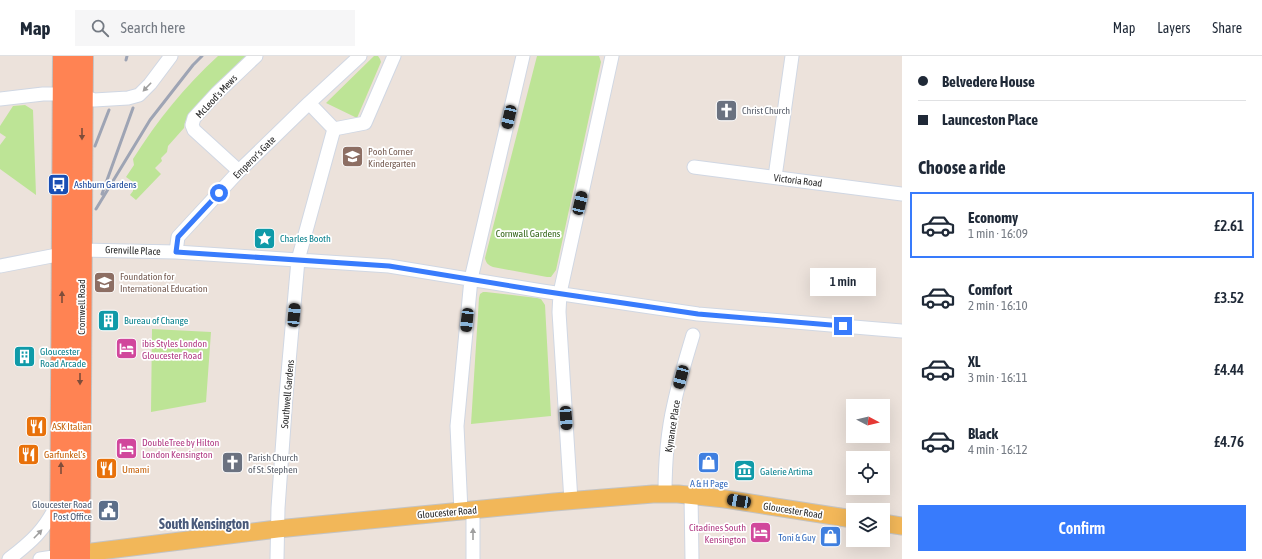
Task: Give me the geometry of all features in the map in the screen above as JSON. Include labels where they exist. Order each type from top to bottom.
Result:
[{"type":"highway","name":"Cromwell Road","points":[[63,56],[72,95],[71,252],[80,556]]},
{"type":"highway","name":"Cromwell Road","points":[[72,95],[83,56]]},
{"type":"highway","name":"Cromwell Road","points":[[60,557],[60,498],[71,252]]},
{"type":"main road","name":"Gloucester Road","points":[[60,557],[80,556],[277,529],[467,510],[666,494],[725,499],[846,518]]},
{"type":"main road","points":[[890,524],[902,526]]},
{"type":"street","points":[[0,99],[43,94],[72,95],[94,100],[128,98],[139,95],[150,84],[170,56]]},
{"type":"street","name":"McLeod's Mews","points":[[239,171],[194,130],[192,125],[194,118],[217,93],[256,56]]},
{"type":"street","name":"Emperor's Gate","points":[[176,252],[178,237],[239,171],[360,56]]},
{"type":"street","points":[[334,129],[365,123],[394,56]]},
{"type":"street","points":[[474,559],[457,426],[471,279],[523,56]]},
{"type":"street","points":[[571,501],[559,312],[560,293],[612,56]]},
{"type":"street","points":[[775,177],[792,56]]},
{"type":"street","points":[[309,103],[334,129]]},
{"type":"street","points":[[298,260],[334,129]]},
{"type":"street","name":"Victoria Road","points":[[694,167],[902,194]]},
{"type":"street","name":"Grenville Place","points":[[0,266],[71,252],[176,252],[389,266],[471,279]]},
{"type":"street","name":"Southwell Gardens","points":[[277,559],[277,529],[286,396],[298,260]]},
{"type":"street","points":[[471,279],[698,314],[902,331]]},
{"type":"street","name":"Kynance Place","points":[[666,494],[665,469],[669,431],[674,404],[693,335]]},
{"type":"street","points":[[691,495],[692,559]]},
{"type":"street","points":[[9,559],[29,544],[43,529],[50,520],[60,498]]},
{"type":"street","name":"Gloucester Road","points":[[40,559],[60,557]]},
{"type":"green space","points":[[218,56],[246,56],[192,112],[185,122],[184,128],[168,146],[167,152],[161,158],[162,161],[155,168],[161,174],[136,200],[130,195],[133,191],[133,182],[126,177],[134,165],[133,159],[172,104],[194,79]]},
{"type":"green space","points":[[374,56],[378,56],[381,62],[357,118],[326,103]]},
{"type":"green space","name":"Cornwall Gardens","points":[[537,56],[599,56],[601,62],[556,270],[551,277],[493,267],[488,264],[485,258]]},
{"type":"green space","points":[[25,105],[33,110],[36,195],[0,169],[0,145],[6,137],[0,133],[0,126],[13,106]]},
{"type":"green space","points":[[483,292],[537,298],[541,299],[545,305],[551,416],[471,424],[479,298],[480,294]]},
{"type":"green space","points":[[152,329],[211,332],[206,402],[151,412]]},
{"type":"railway","points":[[126,60],[127,56]]},
{"type":"railway","points":[[96,209],[150,120],[193,65],[202,56]]},
{"type":"railway","points":[[102,194],[133,108]]},
{"type":"railway","points":[[95,146],[109,110]]},
{"type":"place","name":"Christ Church","points":[[727,110]]},
{"type":"place","name":"Pooh Corner Kindergarten","points":[[353,157]]},
{"type":"place","name":"Ashburn Gardens","points":[[59,184]]},
{"type":"place","name":"Charles Booth","points":[[265,238]]},
{"type":"place","name":"Foundation for International Education","points":[[105,282]]},
{"type":"place","name":"Bureau of Change","points":[[109,320]]},
{"type":"place","name":"ibis Styles London Gloucester Road","points":[[127,349]]},
{"type":"place","name":"Gloucester Road Arcade","points":[[24,357]]},
{"type":"place","name":"ASK Italian","points":[[37,426]]},
{"type":"place","name":"DoubleTree by Hilton London Kensington","points":[[126,448]]},
{"type":"place","name":"Garfunkel's","points":[[28,454]]},
{"type":"place","name":"Parish Church of St. Stephen","points":[[233,463]]},
{"type":"place","name":"A & H Page","points":[[709,463]]},
{"type":"place","name":"Umami","points":[[107,469]]},
{"type":"place","name":"Galerie Artima","points":[[745,471]]},
{"type":"place","name":"Gloucester Road Post Office","points":[[108,510]]},
{"type":"place","name":"Citadines South Kensington","points":[[761,533]]},
{"type":"place","name":"Toni & Guy","points":[[831,537]]},
{"type":"district","name":"South Kensington","points":[[204,524]]},
{"type":"route","points":[[219,193],[178,237],[176,252],[389,266],[542,291],[698,314],[843,326]]}]
